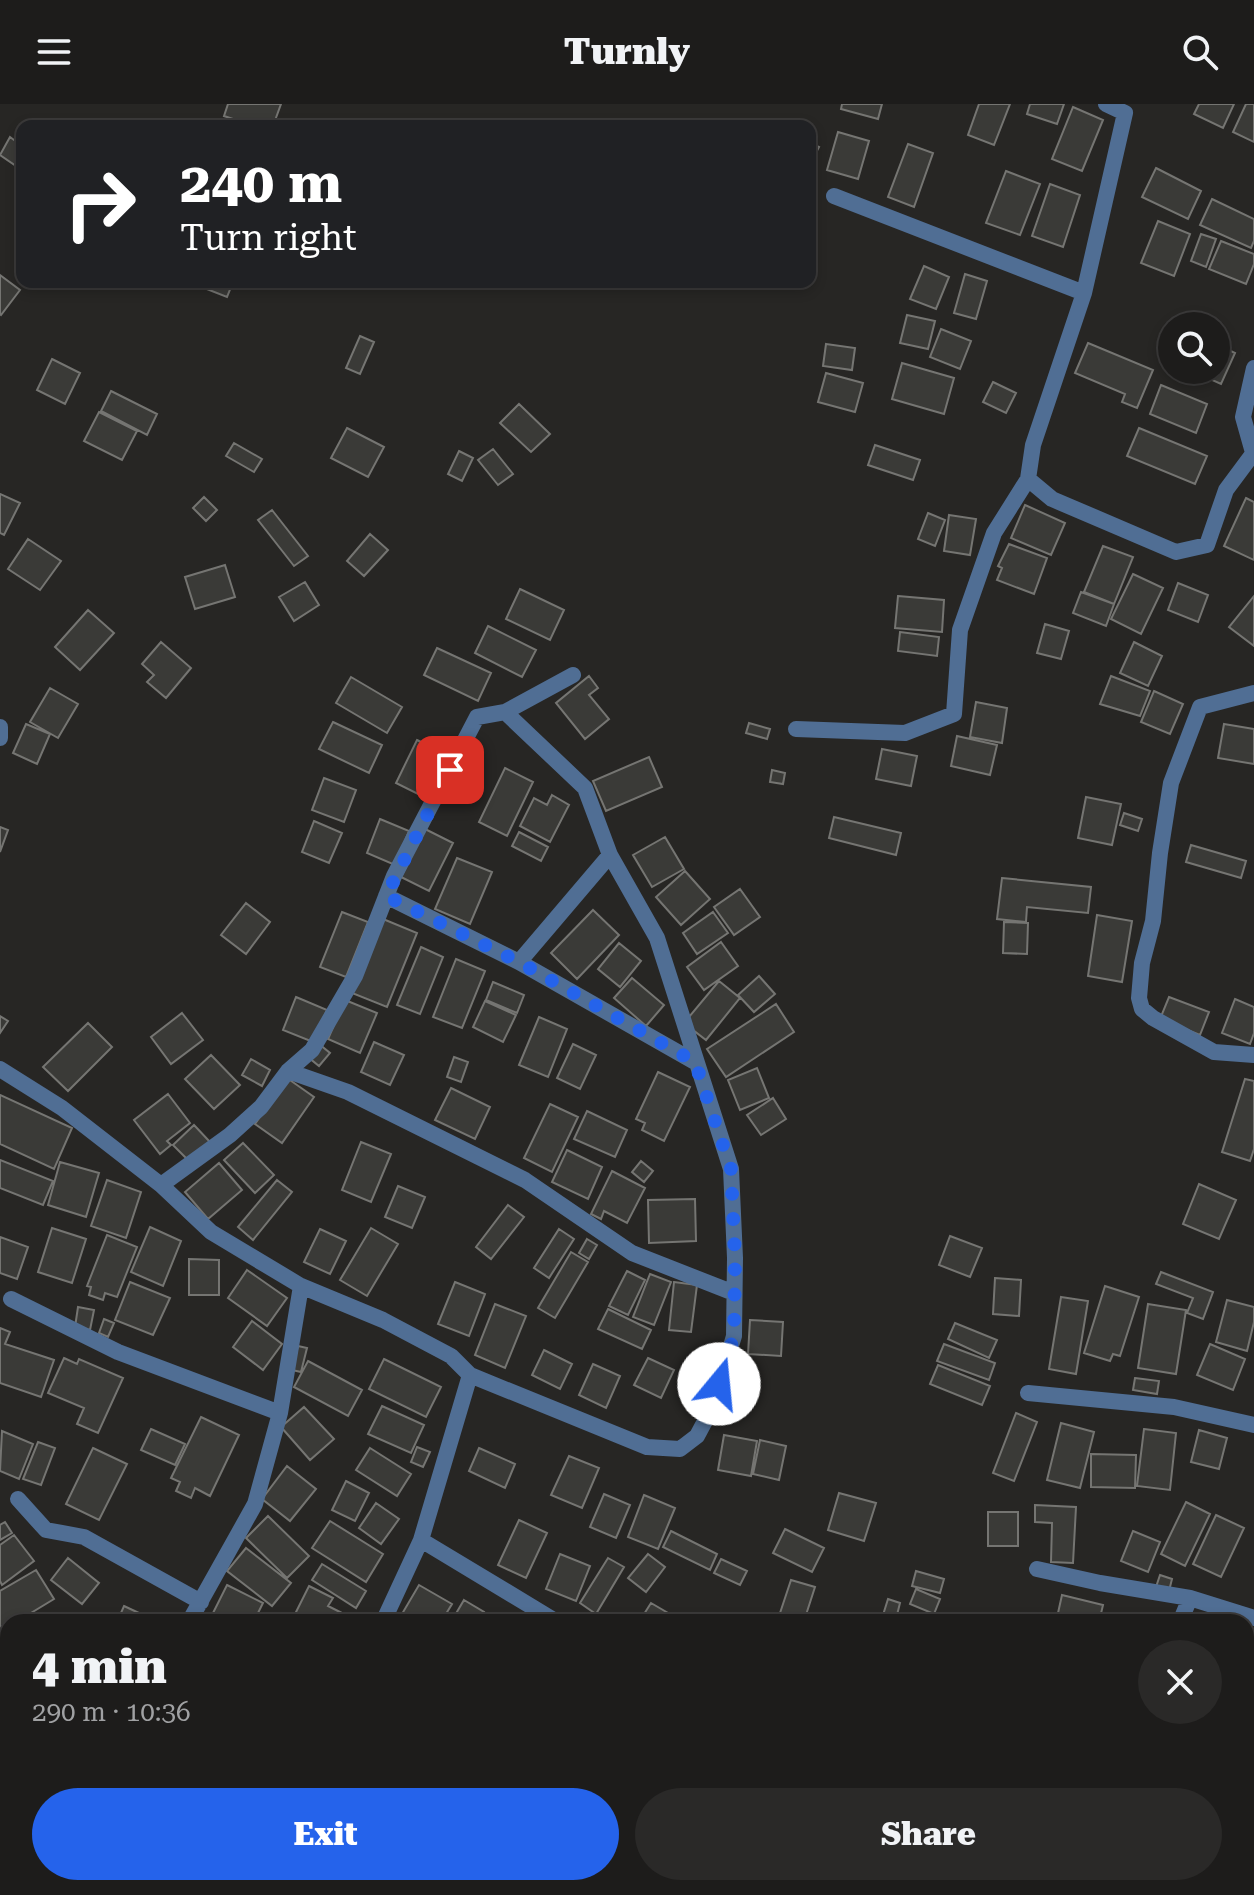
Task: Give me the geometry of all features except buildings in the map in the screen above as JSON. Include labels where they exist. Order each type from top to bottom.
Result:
[{"type":"street","points":[[796,729],[905,733],[954,714],[960,630],[994,533],[1028,479],[1033,445],[1084,293],[1125,113],[1106,104]]},
{"type":"street","points":[[834,196],[1084,293]]},
{"type":"street","points":[[1028,479],[1052,499],[1176,552],[1207,545],[1226,490],[1253,456],[1243,417],[1254,368]]},
{"type":"street","points":[[161,1185],[230,1135],[261,1107],[288,1071],[312,1050],[355,976],[394,876],[477,717],[505,712],[573,675]]},
{"type":"street","points":[[1254,693],[1200,707],[1171,783],[1153,921],[1142,963],[1139,998],[1142,1009],[1153,1018],[1214,1052],[1254,1055]]},
{"type":"street","points":[[0,1069],[62,1108],[161,1185],[211,1232],[301,1286],[383,1320],[451,1356],[470,1375],[647,1447],[680,1449],[697,1436],[712,1408],[734,1336],[731,1169],[657,938],[610,855],[585,788],[505,712]]},
{"type":"street","points":[[0,727],[0,738]]},
{"type":"street","points":[[519,962],[610,855]]},
{"type":"street","points":[[386,896],[519,962],[695,1062]]},
{"type":"street","points":[[288,1071],[348,1092],[525,1180],[632,1253],[734,1293]]},
{"type":"street","points":[[194,1614],[255,1504],[280,1413],[301,1286]]},
{"type":"street","points":[[11,1299],[118,1352],[280,1413]]},
{"type":"street","points":[[387,1614],[421,1540],[470,1375]]},
{"type":"street","points":[[1028,1393],[1174,1407],[1254,1425]]},
{"type":"street","points":[[18,1499],[46,1530],[84,1537],[201,1602]]},
{"type":"street","points":[[421,1540],[544,1614]]},
{"type":"street","points":[[1037,1569],[1190,1598],[1241,1614]]},
{"type":"street","points":[[1183,1614],[1190,1598]]},
{"type":"route","points":[[450,770],[386,896],[519,962],[695,1062],[731,1169],[735,1258],[734,1336],[719,1384]]}]
